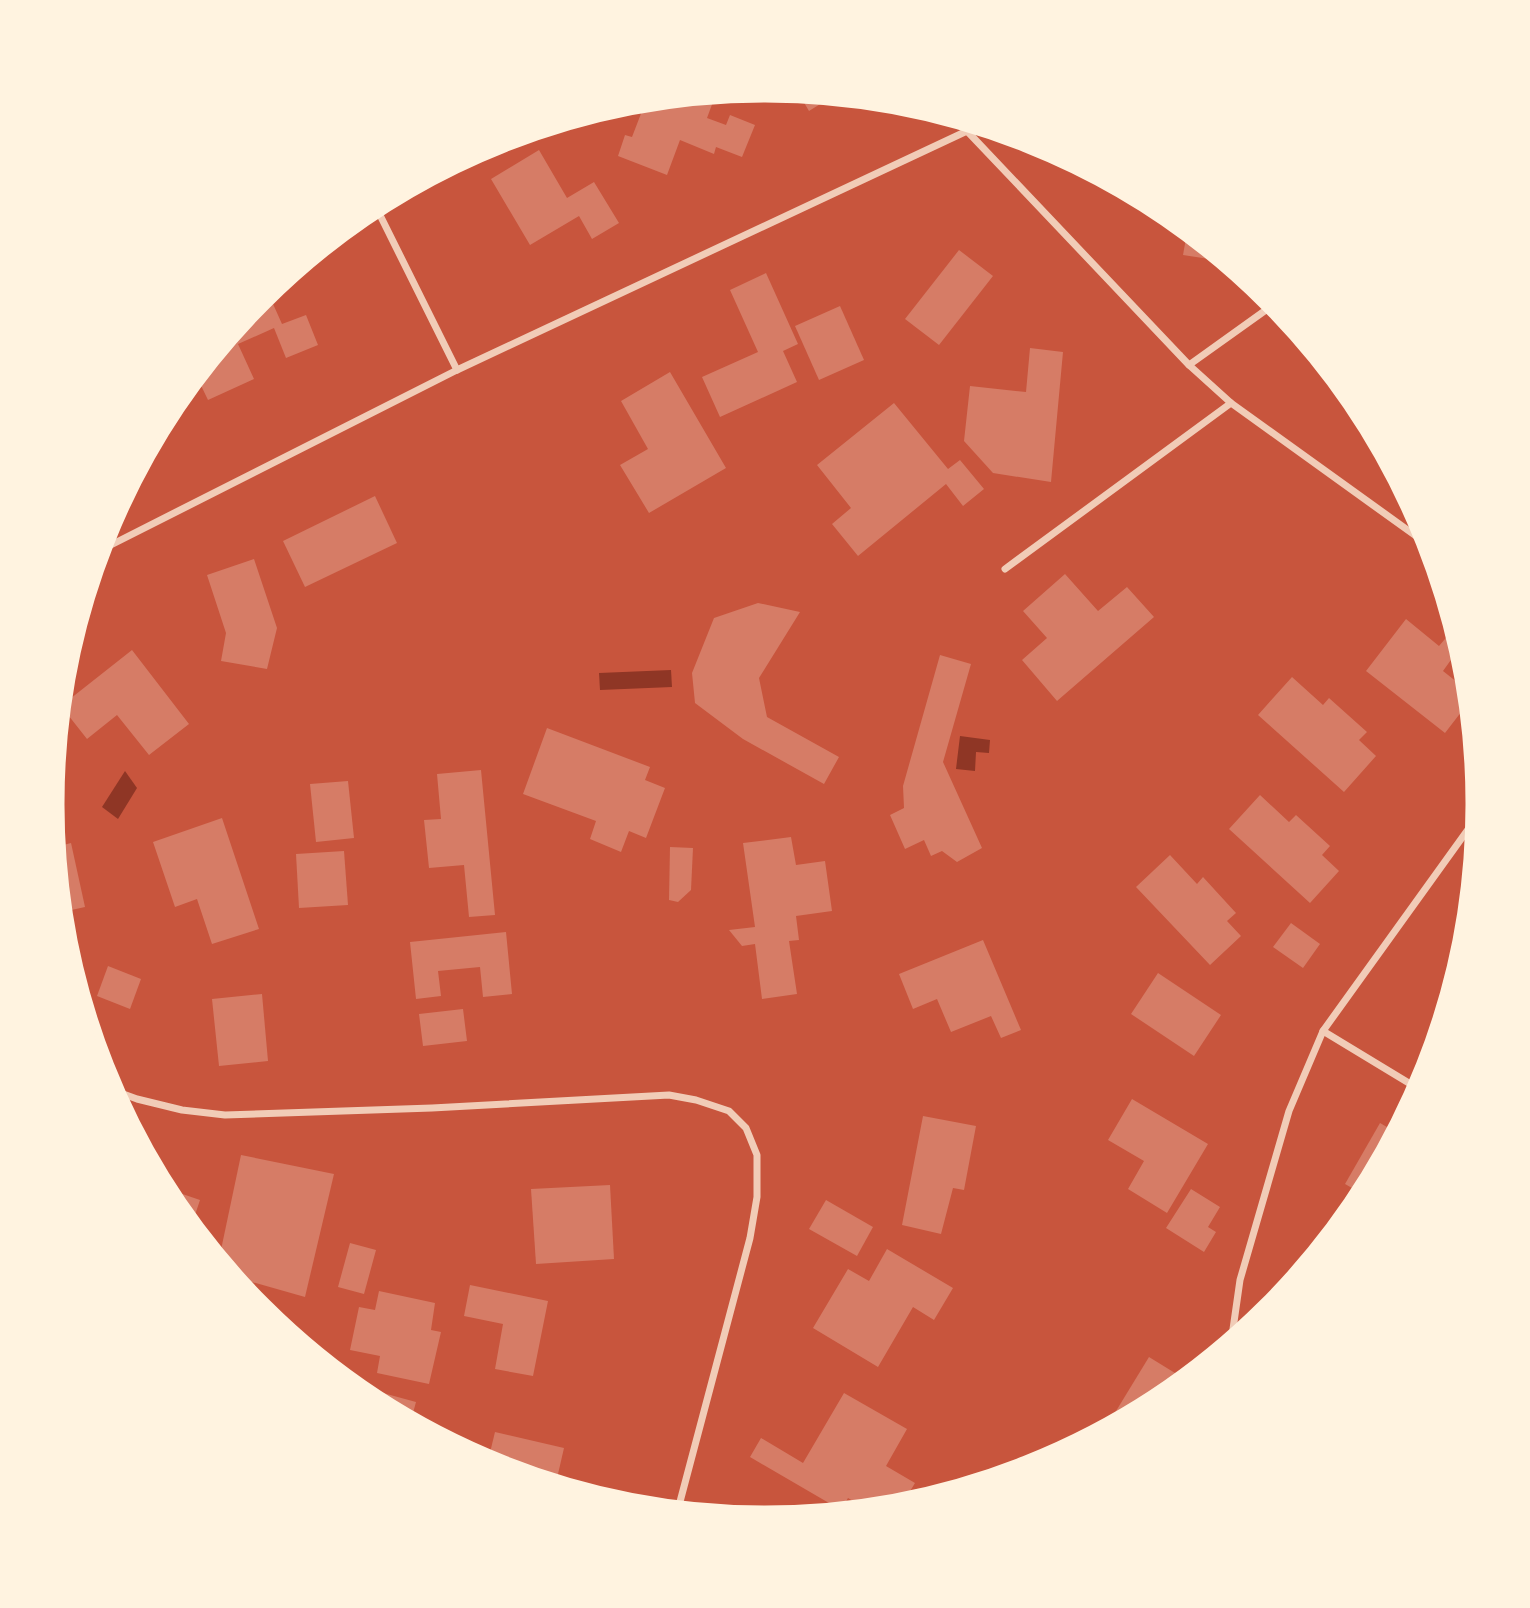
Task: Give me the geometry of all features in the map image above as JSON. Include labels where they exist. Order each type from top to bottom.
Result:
[{"type":"street","points":[[108,546],[457,370],[967,131],[1189,365],[1231,403],[1418,538]]},
{"type":"street","points":[[379,213],[457,370]]},
{"type":"street","points":[[1189,365],[1267,309]]},
{"type":"street","points":[[1005,569],[1231,403]]},
{"type":"street","points":[[1234,1331],[1240,1279],[1289,1111],[1323,1031],[1469,827]]},
{"type":"street","points":[[1323,1031],[1412,1085]]},
{"type":"street","points":[[122,1093],[182,1110],[225,1115],[432,1108],[669,1095],[696,1100],[729,1111],[747,1128],[757,1155],[757,1198],[750,1238],[679,1504]]},
{"type":"shaded area","points":[[671,670],[672,687],[600,690],[599,673]]},
{"type":"shaded area","points":[[960,736],[990,740],[989,753],[976,752],[975,771],[956,769]]},
{"type":"shaded area","points":[[125,771],[137,788],[118,819],[102,807]]},
{"type":"building","points":[[802,100],[824,101],[809,111]]},
{"type":"building","points":[[713,101],[707,118],[726,125],[730,115],[755,125],[742,157],[716,147],[714,154],[680,140],[667,175],[618,156],[625,135],[632,137],[643,110]]},
{"type":"building","points":[[539,150],[567,198],[594,182],[619,223],[592,239],[579,216],[530,245],[491,179]]},
{"type":"building","points":[[1186,238],[1213,260],[1183,255]]},
{"type":"building","points":[[959,250],[993,276],[939,345],[905,319]]},
{"type":"building","points":[[766,273],[798,344],[783,351],[797,382],[720,417],[702,377],[758,352],[730,290]]},
{"type":"building","points":[[271,300],[282,324],[306,315],[318,345],[286,358],[274,328],[238,344],[254,379],[208,400],[200,382]]},
{"type":"building","points":[[840,306],[864,360],[819,380],[795,326]]},
{"type":"building","points":[[1030,348],[1063,352],[1051,482],[993,473],[964,441],[970,386],[1026,392]]},
{"type":"building","points":[[670,372],[726,468],[649,513],[620,465],[648,449],[621,401]]},
{"type":"building","points":[[894,403],[948,469],[960,460],[984,489],[963,506],[946,484],[858,556],[832,524],[851,508],[817,465]]},
{"type":"building","points":[[375,496],[397,543],[305,587],[283,541]]},
{"type":"building","points":[[254,559],[277,628],[267,669],[221,661],[226,633],[207,575]]},
{"type":"building","points":[[1065,574],[1098,611],[1127,587],[1154,617],[1057,701],[1022,660],[1047,638],[1023,611]]},
{"type":"building","points":[[758,603],[800,612],[759,678],[767,717],[839,757],[824,784],[743,739],[695,703],[692,673],[714,618]]},
{"type":"building","points":[[1406,619],[1439,646],[1449,634],[1454,655],[1443,671],[1460,684],[1464,709],[1445,733],[1366,671]]},
{"type":"building","points":[[132,650],[189,724],[149,755],[117,715],[87,739],[66,712],[68,701]]},
{"type":"building","points":[[940,655],[971,664],[943,762],[982,848],[957,862],[942,851],[931,856],[924,840],[905,849],[890,815],[904,808],[903,786]]},
{"type":"building","points":[[1292,677],[1323,705],[1329,698],[1367,732],[1359,740],[1376,756],[1344,792],[1258,715]]},
{"type":"building","points":[[547,728],[650,767],[645,780],[665,788],[646,838],[629,831],[621,852],[590,839],[596,821],[523,794]]},
{"type":"building","points":[[481,770],[495,915],[469,917],[464,865],[429,868],[424,820],[441,819],[437,774]]},
{"type":"building","points":[[348,781],[354,838],[316,842],[310,784]]},
{"type":"building","points":[[1260,795],[1289,822],[1296,815],[1330,846],[1322,855],[1339,871],[1310,903],[1229,829]]},
{"type":"building","points":[[222,818],[259,929],[212,944],[197,899],[175,907],[153,842]]},
{"type":"building","points":[[791,837],[796,865],[825,861],[832,911],[796,916],[799,940],[789,941],[797,994],[762,999],[755,944],[742,946],[729,930],[755,927],[743,843]]},
{"type":"building","points":[[71,843],[85,907],[68,911],[61,846]]},
{"type":"building","points":[[670,847],[693,848],[691,890],[678,902],[669,900]]},
{"type":"building","points":[[344,851],[348,905],[299,908],[296,854]]},
{"type":"building","points":[[1170,855],[1197,884],[1203,877],[1236,913],[1227,921],[1241,936],[1210,965],[1136,887]]},
{"type":"building","points":[[1291,923],[1320,944],[1303,968],[1273,947]]},
{"type":"building","points":[[506,932],[512,994],[483,997],[480,967],[438,971],[441,996],[416,999],[410,942]]},
{"type":"building","points":[[983,940],[1021,1030],[1001,1038],[991,1016],[951,1032],[937,999],[913,1009],[899,974]]},
{"type":"building","points":[[108,966],[141,979],[130,1009],[97,996]]},
{"type":"building","points":[[1158,973],[1221,1015],[1194,1056],[1131,1014]]},
{"type":"building","points":[[262,994],[268,1061],[219,1066],[212,999]]},
{"type":"building","points":[[463,1009],[467,1041],[423,1046],[419,1014]]},
{"type":"building","points":[[1132,1099],[1208,1144],[1167,1213],[1128,1189],[1144,1161],[1108,1140]]},
{"type":"building","points":[[923,1116],[976,1126],[964,1190],[953,1188],[941,1234],[902,1225]]},
{"type":"building","points":[[1380,1123],[1391,1129],[1356,1190],[1345,1184]]},
{"type":"building","points":[[241,1155],[334,1174],[305,1297],[245,1280],[221,1252]]},
{"type":"building","points":[[610,1185],[614,1259],[536,1264],[531,1189]]},
{"type":"building","points":[[1191,1189],[1220,1207],[1208,1227],[1216,1232],[1204,1252],[1166,1228]]},
{"type":"building","points":[[175,1192],[200,1200],[194,1218]]},
{"type":"building","points":[[826,1200],[873,1227],[857,1256],[809,1229]]},
{"type":"building","points":[[350,1243],[376,1250],[364,1294],[338,1287]]},
{"type":"building","points":[[887,1249],[953,1288],[934,1320],[913,1307],[878,1367],[813,1328],[848,1269],[869,1281]]},
{"type":"building","points":[[470,1285],[548,1301],[533,1376],[495,1369],[503,1324],[464,1316]]},
{"type":"building","points":[[379,1291],[435,1303],[431,1330],[441,1332],[429,1384],[377,1373],[380,1356],[350,1350],[359,1307],[375,1310]]},
{"type":"building","points":[[1149,1357],[1179,1375],[1157,1391],[1111,1419]]},
{"type":"building","points":[[383,1393],[416,1402],[412,1415],[412,1415],[382,1397]]},
{"type":"building","points":[[844,1393],[907,1429],[886,1466],[915,1483],[908,1495],[857,1503],[848,1498],[844,1504],[833,1506],[750,1457],[761,1438],[803,1463]]},
{"type":"building","points":[[495,1432],[564,1448],[557,1478],[490,1454]]}]
